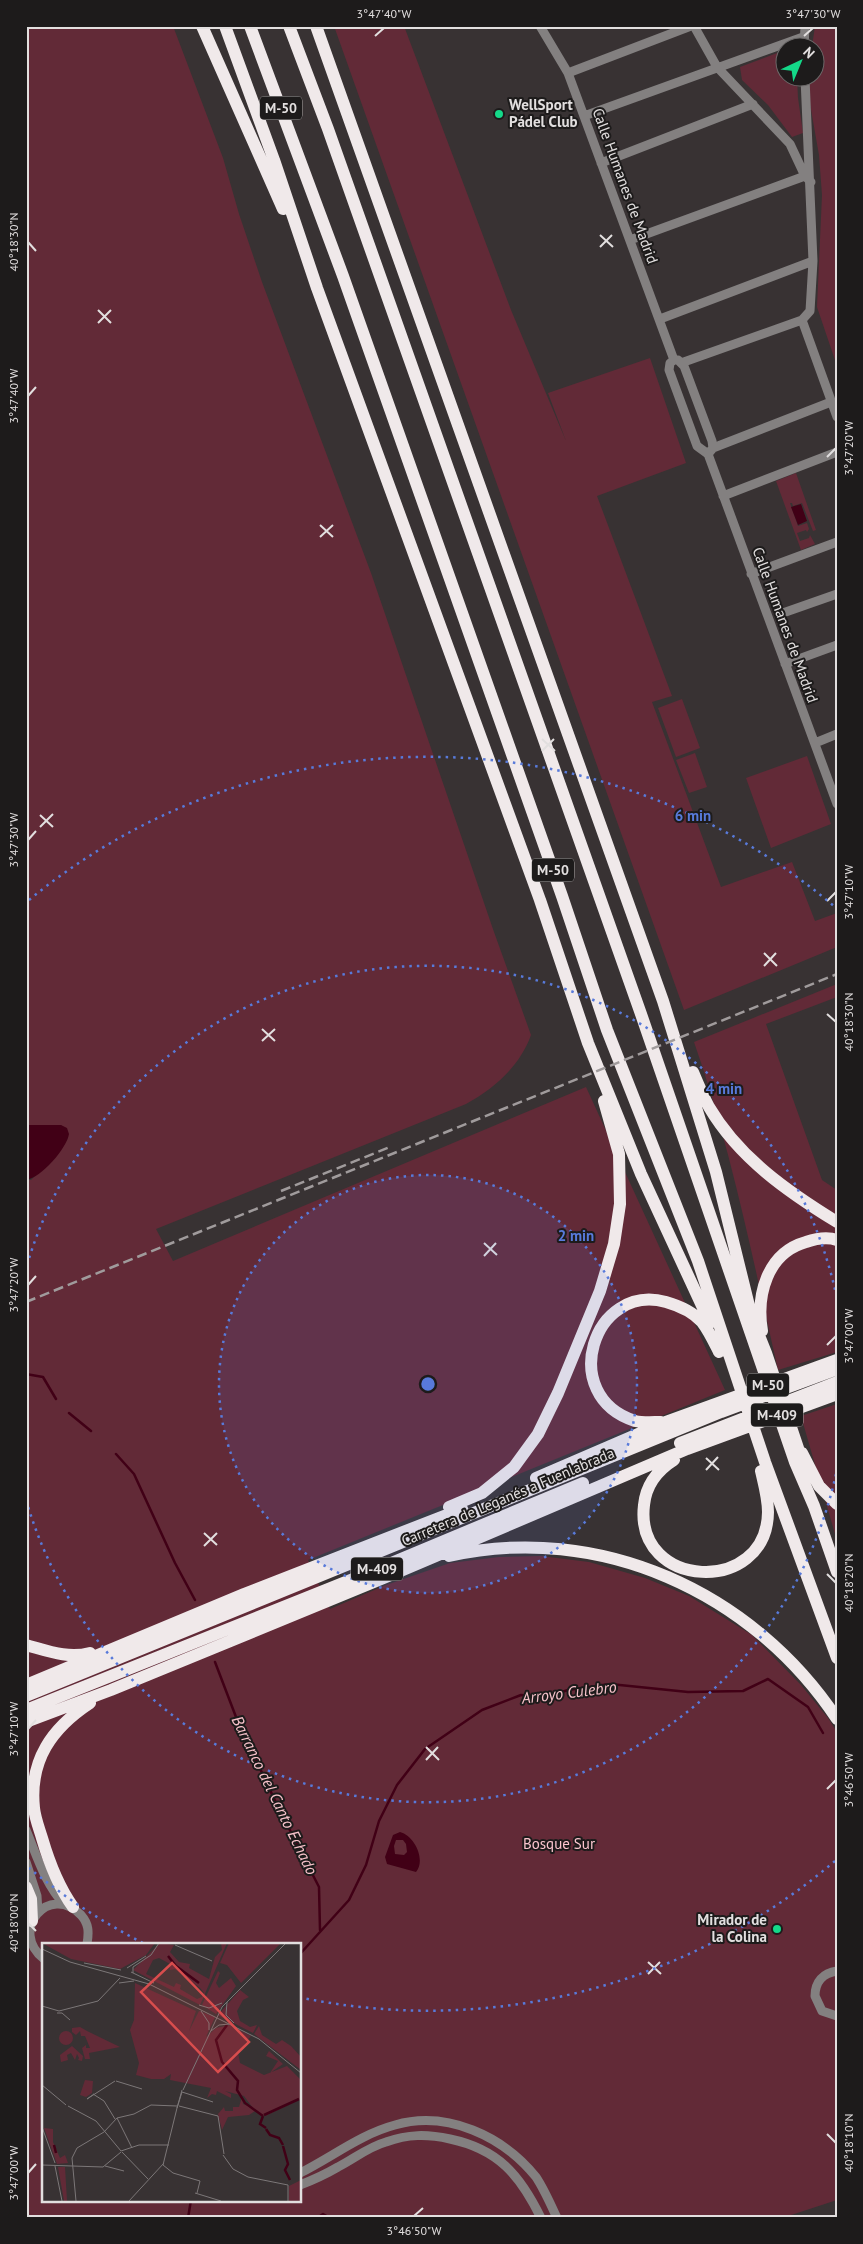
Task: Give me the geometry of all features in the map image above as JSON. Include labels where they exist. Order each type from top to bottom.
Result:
[{"type":"highway","points":[[202,26],[316,288]]},
{"type":"highway","points":[[225,26],[274,160],[316,288],[536,891],[588,1043],[641,1174],[710,1320],[719,1352],[759,1463],[796,1550]]},
{"type":"highway","name":"M-50","points":[[250,26],[353,304],[562,896],[607,1030],[698,1261],[796,1550],[837,1658]]},
{"type":"highway","name":"M-50","points":[[289,26],[328,129],[641,1014],[782,1426],[814,1506],[837,1572]]},
{"type":"highway","points":[[316,26],[663,1001],[716,1172],[752,1318],[799,1448],[814,1506]]},
{"type":"highway","points":[[663,1001],[709,1107],[723,1127],[756,1164],[776,1182],[837,1222]]},
{"type":"highway","points":[[344,1554],[482,1493],[514,1467],[538,1434],[558,1393],[600,1291],[614,1244],[620,1204],[619,1154],[588,1043]]},
{"type":"highway","points":[[766,1353],[760,1304],[770,1268],[796,1244],[814,1240],[837,1240]]},
{"type":"highway","points":[[666,1422],[636,1421],[622,1415],[608,1404],[595,1387],[590,1364],[594,1337],[608,1317],[628,1304],[654,1299],[683,1306],[702,1322],[719,1352]]},
{"type":"highway","points":[[825,1386],[837,1356]]},
{"type":"highway","name":"M-409","points":[[26,1722],[111,1690],[403,1570],[637,1469],[724,1418],[825,1386],[837,1360]]},
{"type":"highway","name":"Carretera de Leganés a Fuenlabrada","points":[[825,1386],[837,1369]]},
{"type":"highway","name":"Carretera de Leganés a Fuenlabrada","points":[[26,1696],[724,1418],[837,1382]]},
{"type":"highway","points":[[724,1418],[660,1470],[650,1484],[644,1500],[644,1524],[650,1541],[660,1555],[683,1570],[698,1573],[722,1571],[744,1559],[761,1539],[768,1513],[759,1463]]},
{"type":"highway","name":"M-409","points":[[26,1645],[59,1655],[88,1654],[486,1499],[666,1422],[724,1418]]},
{"type":"highway","name":"Carretera de Leganés a Fuenlabrada","points":[[26,1710],[353,1579],[724,1418]]},
{"type":"highway","points":[[799,1448],[819,1486],[837,1504]]},
{"type":"highway","points":[[403,1570],[466,1552],[505,1547],[581,1551],[646,1568],[701,1592],[724,1606],[759,1632],[792,1662],[837,1719]]},
{"type":"highway","name":"M-409","points":[[26,1685],[244,1594]]},
{"type":"highway","name":"M-409","points":[[69,1906],[46,1855],[34,1809],[34,1780],[42,1754],[53,1735],[68,1718],[111,1690]]},
{"type":"highway","points":[[26,1887],[35,1916]]},
{"type":"street","name":"Calle Humanes de Madrid","points":[[540,26],[568,73],[660,319],[712,441],[710,451],[723,496],[837,804]]},
{"type":"street","points":[[568,73],[693,26],[716,67],[790,144],[808,179]]},
{"type":"street","points":[[584,116],[803,36],[805,26]]},
{"type":"street","points":[[677,361],[802,320],[810,311],[813,261],[805,88]]},
{"type":"street","points":[[602,163],[753,104]]},
{"type":"street","points":[[630,240],[808,179]]},
{"type":"street","points":[[660,319],[813,261]]},
{"type":"street","points":[[802,320],[837,417]]},
{"type":"street","name":"Calle Humanes de Madrid","points":[[677,361],[670,363],[669,370],[697,446],[710,451]]},
{"type":"street","points":[[710,451],[831,402]]},
{"type":"street","points":[[723,496],[837,452]]},
{"type":"street","points":[[751,574],[837,542]]},
{"type":"street","points":[[780,614],[837,594]]},
{"type":"street","points":[[785,664],[837,645]]},
{"type":"street","points":[[815,743],[837,734]]},
{"type":"street","points":[[26,1830],[48,1884],[86,1921],[89,1933],[87,1943]]},
{"type":"street","points":[[26,1862],[38,1896],[35,1916],[30,1930],[30,1942],[37,1954],[42,1958]]},
{"type":"street","points":[[35,1916],[53,1904],[69,1906]]},
{"type":"street","points":[[837,1971],[828,1973],[819,1980],[815,1996],[822,2011],[837,2016]]},
{"type":"street","points":[[301,2171],[369,2134],[395,2125],[419,2120],[451,2124],[472,2128],[489,2137],[522,2162],[537,2179],[557,2218]]},
{"type":"street","points":[[301,2185],[384,2142],[420,2134],[485,2150],[500,2161],[525,2187],[541,2218]]},
{"type":"green space","name":"Bosque Sur","points":[[26,26],[173,26],[223,158],[239,214],[262,282],[371,573],[531,1035],[520,1057],[505,1076],[466,1104],[156,1229],[173,1261],[586,1087],[725,1390],[308,1560],[330,1609],[386,1585],[450,1563],[499,1557],[541,1556],[589,1562],[645,1578],[689,1596],[752,1635],[801,1685],[837,1732],[837,2200],[782,2218],[26,2218],[26,1180],[31,1180],[54,1158],[68,1138],[61,1125],[26,1125]]},
{"type":"green space","points":[[334,26],[404,26],[511,310],[566,441],[548,393],[650,358],[686,463],[597,496],[672,696],[652,702],[721,887],[792,862],[815,921],[837,913],[837,947],[684,1010]]},
{"type":"green space","points":[[815,26],[837,26],[837,366],[817,307],[822,195],[819,155],[810,104],[809,88],[826,88],[826,38],[813,38]]},
{"type":"green space","points":[[776,53],[776,88],[798,88],[803,133],[792,137],[768,105],[742,80],[740,67]]},
{"type":"green space","points":[[796,473],[816,530],[813,531],[802,503],[793,506],[790,503],[798,526],[807,523],[809,529],[807,532],[806,530],[797,533],[800,541],[809,538],[810,535],[815,544],[801,550],[776,481]]},
{"type":"green space","points":[[682,699],[700,748],[676,757],[658,708]]},
{"type":"green space","points":[[695,753],[707,787],[689,793],[676,760]]},
{"type":"green space","points":[[807,756],[831,824],[771,848],[746,778]]},
{"type":"green space","points":[[837,984],[837,997],[766,1024],[822,1180],[837,1190],[837,1352],[778,1370],[730,1163],[694,1042]]},
{"type":"green space","points":[[837,1404],[837,1541],[801,1416]]},
{"type":"shaded area","points":[[801,504],[807,521],[798,525],[791,507]]},
{"type":"shaded area","points":[[26,1125],[61,1125],[67,1128],[69,1134],[64,1147],[52,1162],[39,1174],[26,1180]]},
{"type":"shaded area","points":[[400,1832],[405,1834],[414,1843],[420,1861],[416,1872],[387,1864],[385,1857],[393,1835]],"holes":[[[396,1840],[403,1840],[406,1844],[407,1852],[404,1855],[395,1854],[394,1846]]]},
{"type":"waterway","name":"Barranco del Canto Echado","points":[[26,1374],[43,1377],[56,1399]]},
{"type":"waterway","name":"Barranco del Canto Echado","points":[[69,1413],[91,1431]]},
{"type":"waterway","name":"Barranco del Canto Echado","points":[[116,1454],[134,1474],[175,1563],[195,1600]]},
{"type":"waterway","name":"Barranco del Canto Echado","points":[[215,1662],[236,1717],[277,1805],[319,1887],[320,1930]]},
{"type":"waterway","name":"Arroyo Culebro","points":[[301,1953],[349,1900],[366,1865],[379,1821],[397,1785],[425,1749],[482,1710],[521,1695],[546,1697],[568,1690],[610,1684],[688,1692],[743,1691],[768,1679],[808,1707],[823,1733]]},
{"type":"waterway","name":"Arroyo Culebro","points":[[188,2218],[191,2202]]},
{"type":"waterway","points":[[317,2218],[323,2214],[330,2218]]},
{"type":"railway","points":[[26,1302],[837,974]]},
{"type":"railway","points":[[281,1191],[390,1147]]},
{"type":"place","name":"WellSport Pádel Club","points":[[499,114]]},
{"type":"place","name":"Mirador de la Colina","points":[[777,1929]]}]
